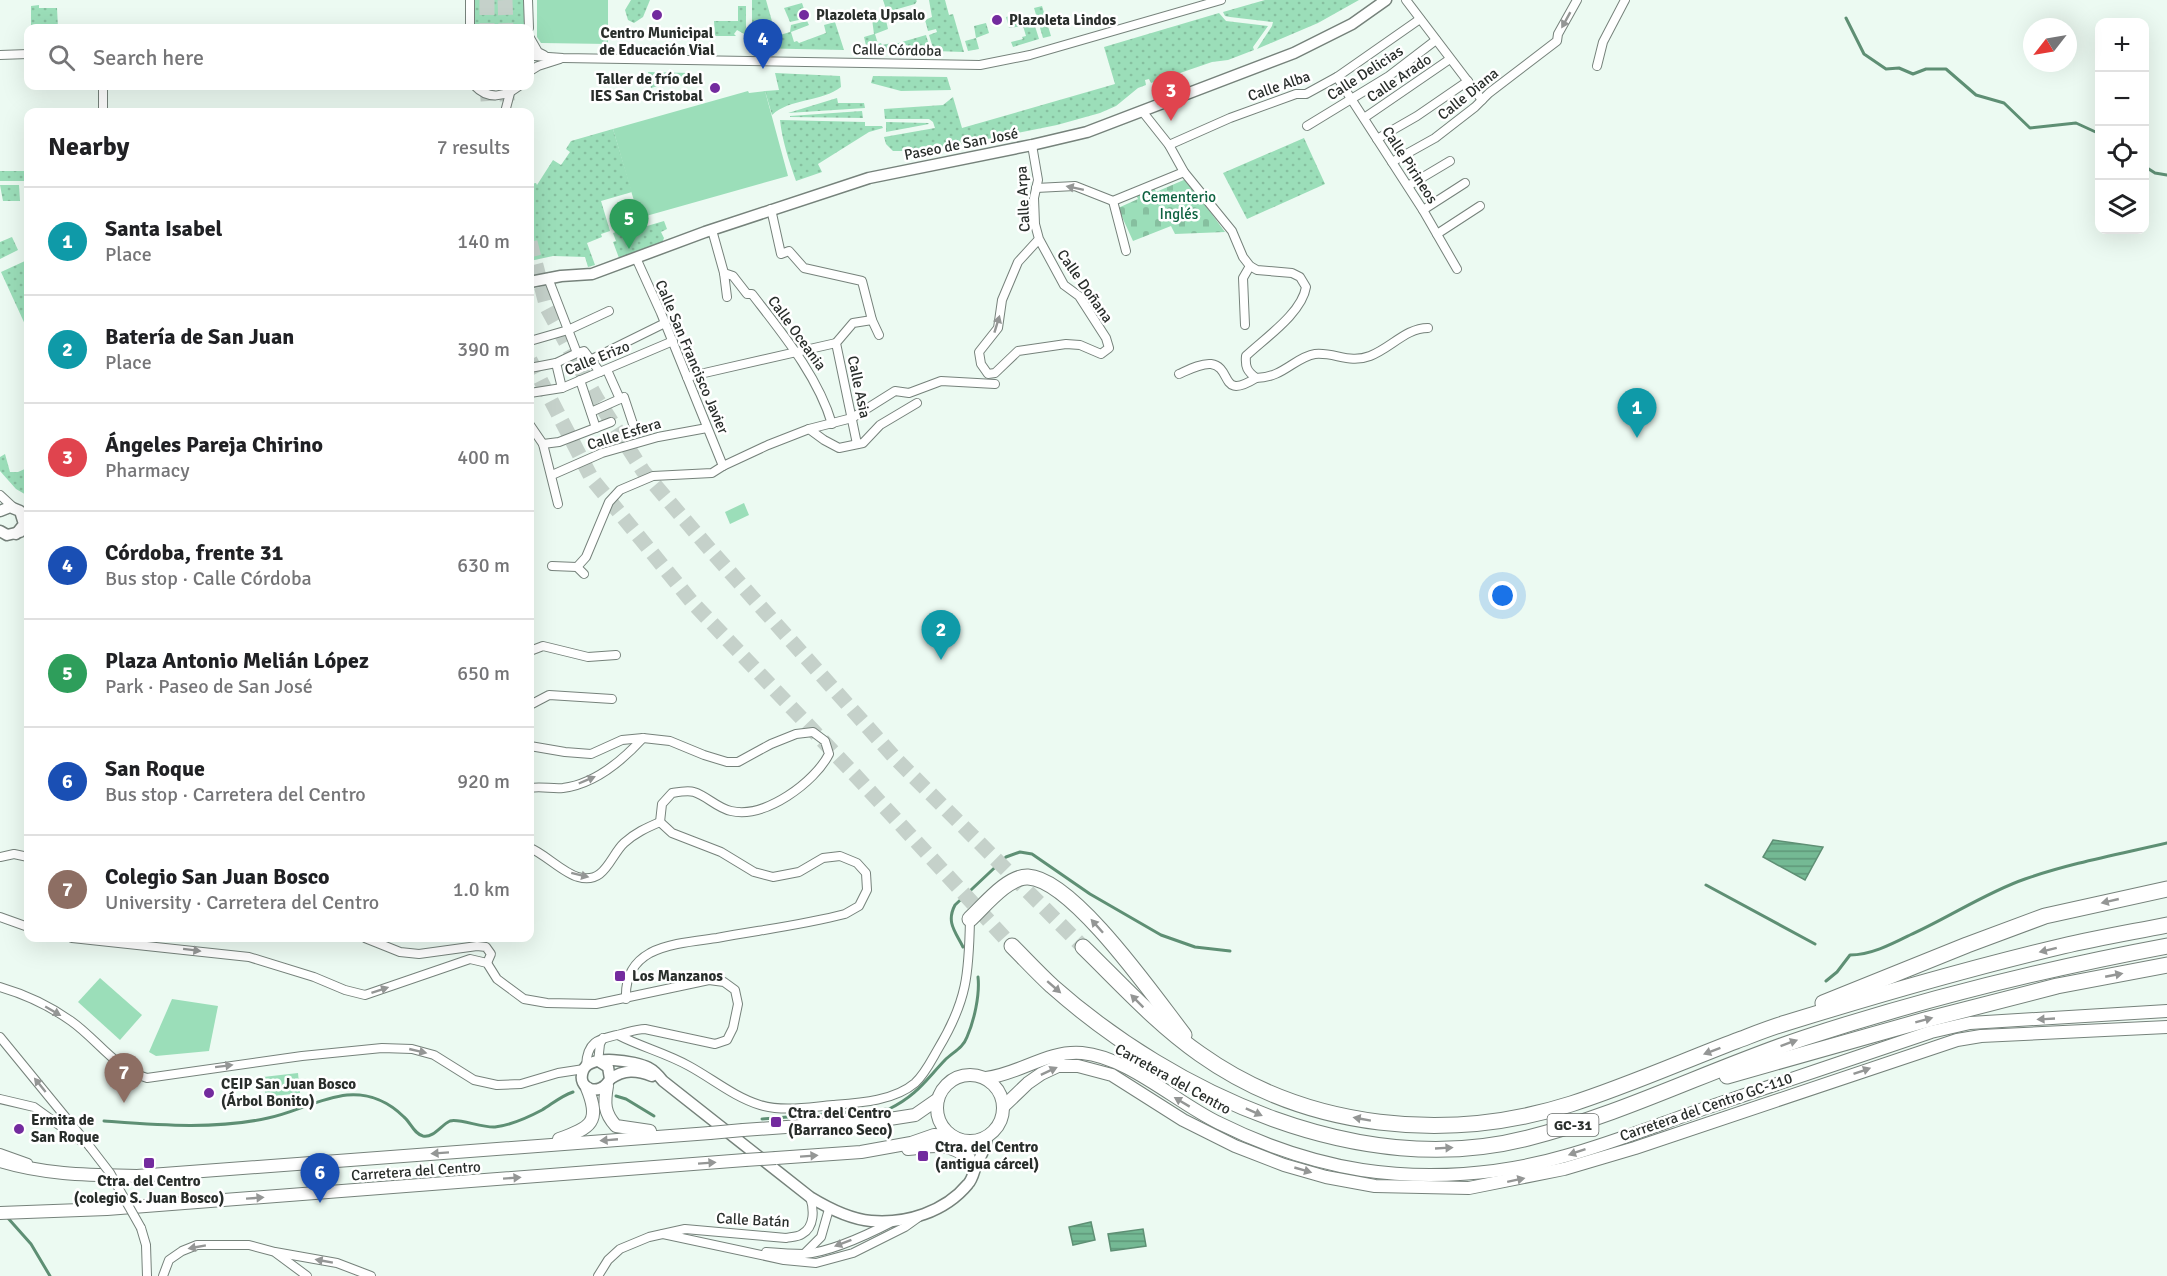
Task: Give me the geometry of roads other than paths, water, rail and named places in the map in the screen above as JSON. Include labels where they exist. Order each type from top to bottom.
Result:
[{"type":"highway","points":[[970,919],[1001,889],[1017,879],[1028,877],[1054,886],[1099,927],[1199,1054]]},
{"type":"highway","points":[[1786,1022],[1813,1007],[2045,916],[2167,889]]},
{"type":"highway","name":"GC-31","points":[[1083,947],[1159,1022],[1199,1054],[1229,1074],[1274,1095],[1317,1110],[1363,1120],[1412,1125],[1474,1125],[1516,1119],[1572,1104],[1786,1022],[1918,982],[2065,946],[2167,925]]},
{"type":"highway","name":"GC-31","points":[[1012,946],[1051,985],[1089,1016],[1135,1049],[1218,1096],[1264,1116],[1312,1131],[1359,1143],[1414,1150],[1478,1147],[1525,1139],[1582,1123],[1702,1075],[1802,1039],[1926,1001],[2068,965],[2167,946]]},
{"type":"highway","points":[[1626,1107],[1784,1059],[1925,1020],[2056,986],[2167,965]]},
{"type":"main road","name":"Carretera del Centro GC-110","points":[[1415,1175],[1491,1171],[1564,1156],[1931,1032],[1970,1023],[2167,1011]]},
{"type":"main road","name":"Carretera del Centro GC-110","points":[[1004,1106],[1041,1074],[1058,1066],[1078,1066],[1112,1075],[1183,1120],[1235,1146],[1284,1165],[1326,1177],[1375,1186],[1470,1188],[1564,1169],[1635,1148],[1957,1040],[1982,1036],[2167,1027]]},
{"type":"main road","name":"Carretera del Centro","points":[[986,1078],[1003,1076],[1038,1060],[1063,1053],[1096,1055],[1128,1069],[1219,1123],[1293,1154],[1360,1170],[1415,1175]]},
{"type":"main road","points":[[967,1074],[986,1078],[999,1090],[1004,1106],[997,1129],[987,1137],[974,1141],[956,1138],[944,1129],[939,1120],[938,1100],[948,1082],[967,1074]]},
{"type":"main road","points":[[609,1083],[604,1102],[607,1116],[616,1126],[681,1134]]},
{"type":"main road","points":[[540,1145],[585,1129],[593,1120],[594,1104],[585,1085]]},
{"type":"main road","name":"Carretera del Centro","points":[[0,1161],[27,1169],[72,1175],[137,1176],[883,1120],[915,1115],[938,1100]]},
{"type":"main road","name":"Carretera del Centro","points":[[0,1213],[107,1209],[843,1154],[889,1148],[933,1135],[956,1138]]},
{"type":"main road","points":[[889,1148],[904,1150],[952,1147],[969,1158]]},
{"type":"street","points":[[470,0],[470,24]]},
{"type":"street","points":[[528,0],[529,24]]},
{"type":"street","name":"Calle Córdoba","points":[[534,56],[980,64],[1030,55],[1221,0]]},
{"type":"street","name":"Paseo de San José","points":[[534,281],[592,274],[712,230],[869,178],[1088,132],[1294,53],[1352,24],[1386,0]]},
{"type":"street","points":[[1406,0],[1482,100]]},
{"type":"street","name":"Calle Diana","points":[[1392,162],[1435,138],[1557,41],[1558,34],[1577,0]]},
{"type":"street","points":[[1597,66],[1603,42],[1625,0]]},
{"type":"street","name":"Calle Alba","points":[[1169,145],[1230,118],[1296,94],[1306,94],[1337,77],[1420,19]]},
{"type":"street","name":"Calle Delicias","points":[[1307,126],[1389,76],[1436,40]]},
{"type":"street","points":[[534,45],[538,52],[548,56]]},
{"type":"street","points":[[0,55],[24,54]]},
{"type":"street","name":"Calle Córdoba","points":[[534,68],[563,58]]},
{"type":"street","name":"Calle Arado","points":[[1364,118],[1450,59]]},
{"type":"street","name":"Calle Pirineos","points":[[1337,77],[1424,210],[1457,269]]},
{"type":"street","points":[[1377,139],[1417,116],[1467,81]]},
{"type":"street","points":[[103,90],[103,108]]},
{"type":"street","points":[[479,90],[489,95],[500,96],[514,90]]},
{"type":"street","points":[[506,108],[510,93]]},
{"type":"street","points":[[1143,111],[1169,145],[1184,172],[1232,231],[1250,266],[1257,270],[1292,273],[1300,277],[1306,287],[1304,298],[1296,309],[1246,356],[1245,365],[1249,373],[1256,378]]},
{"type":"street","name":"Calle Arpa","points":[[988,374],[981,363],[979,352],[998,328],[1002,300],[1018,262],[1039,239],[1035,225],[1034,198],[1038,180],[1032,145]]},
{"type":"street","points":[[1408,186],[1450,161]]},
{"type":"street","points":[[1036,188],[1075,186],[1113,201],[1152,183],[1158,183],[1184,172]]},
{"type":"street","points":[[1424,210],[1465,183]]},
{"type":"street","points":[[1113,201],[1126,251]]},
{"type":"street","points":[[1437,234],[1480,206]]},
{"type":"street","points":[[771,210],[781,254],[789,251],[804,268],[862,281],[872,320],[879,335]]},
{"type":"street","points":[[712,230],[727,297]]},
{"type":"street","name":"Calle Doñana","points":[[988,374],[994,373],[1018,351],[1066,344],[1080,345],[1101,354],[1109,348],[1106,338],[1079,296],[1064,285],[1039,239]]},
{"type":"street","name":"Calle San Francisco Javier","points":[[636,258],[673,341],[723,466]]},
{"type":"street","points":[[1245,325],[1243,278],[1250,266]]},
{"type":"street","name":"Calle Oceania","points":[[723,273],[733,276],[747,294],[752,294],[814,379],[832,424]]},
{"type":"street","points":[[548,278],[577,353]]},
{"type":"street","points":[[534,340],[568,330],[609,311]]},
{"type":"street","name":"Calle Asia","points":[[857,444],[836,343],[853,323],[872,320]]},
{"type":"street","points":[[591,360],[665,323]]},
{"type":"street","points":[[1179,374],[1206,364],[1213,364],[1230,383],[1237,387],[1243,386],[1256,378],[1276,375],[1312,354],[1362,359],[1418,328],[1428,328]]},
{"type":"street","name":"Calle Erizo","points":[[534,392],[562,387],[673,341]]},
{"type":"street","points":[[687,377],[836,343]]},
{"type":"street","points":[[534,367],[556,363],[585,351],[603,371],[620,399]]},
{"type":"street","points":[[556,363],[562,387]]},
{"type":"street","points":[[580,380],[596,428]]},
{"type":"street","points":[[577,567],[586,557],[609,502],[620,490],[653,476],[712,473],[768,445],[809,429],[852,418],[895,391],[909,393],[941,381],[994,384]]},
{"type":"street","points":[[591,412],[624,396],[633,424]]},
{"type":"street","points":[[809,429],[824,441],[839,448],[863,443],[880,425],[917,402]]},
{"type":"street","points":[[543,444],[559,442],[610,422]]},
{"type":"street","name":"Calle Esfera","points":[[552,475],[602,453],[658,437],[707,428]]},
{"type":"street","points":[[534,431],[543,444],[558,504]]},
{"type":"street","points":[[0,495],[23,515],[24,524],[13,534]]},
{"type":"street","points":[[0,511],[6,507],[24,509]]},
{"type":"street","points":[[0,540],[24,530]]},
{"type":"street","points":[[0,531],[13,534]]},
{"type":"street","points":[[552,566],[577,567],[584,574]]},
{"type":"street","points":[[534,649],[543,646],[588,657],[616,656]]},
{"type":"street","points":[[534,703],[549,695],[612,699]]},
{"type":"street","points":[[534,747],[591,754],[621,740],[643,738],[670,741],[727,762],[738,762],[771,744],[796,734],[813,732],[825,741],[829,754],[822,768],[773,805],[756,812],[732,811],[714,804],[693,791],[672,793],[662,804],[660,822]]},
{"type":"street","points":[[534,788],[563,788],[588,782],[626,756],[643,738]]},
{"type":"street","points":[[534,850],[578,877],[591,878],[604,871],[612,863],[621,846],[637,832],[660,822]]},
{"type":"street","points":[[626,999],[625,985],[630,974],[639,962],[651,953],[684,943],[825,920],[859,906],[867,890],[866,873],[857,863],[840,856],[823,858],[798,872],[773,877],[754,872],[721,852],[672,833],[660,822]]},
{"type":"street","points":[[0,857],[14,854],[24,856]]},
{"type":"street","points":[[0,917],[24,926]]},
{"type":"street","points":[[618,1035],[690,1066],[724,1089],[759,1105],[782,1109],[855,1103],[890,1096],[914,1084],[950,1031],[963,999],[969,968],[970,919]]},
{"type":"street","points":[[109,942],[249,957],[365,995],[470,958],[488,963],[497,978],[524,999],[547,1004],[590,1004],[626,999],[709,980],[724,982],[735,990],[738,1004],[727,1040],[715,1044],[645,1029],[610,1035],[594,1043],[590,1049],[582,1074],[585,1085]]},
{"type":"street","points":[[375,942],[400,952],[419,954],[477,946],[486,947],[491,954],[488,963]]},
{"type":"street","points":[[0,987],[39,1002],[72,1022],[117,1064],[134,1074],[147,1078],[382,1048],[412,1049],[434,1055],[474,1080],[497,1085],[521,1084],[585,1067],[591,1062],[628,1061],[641,1064],[652,1069],[663,1081],[810,1197],[830,1209],[871,1221],[897,1220],[922,1215],[941,1207],[957,1196],[970,1182],[986,1146],[987,1137]]},
{"type":"street","points":[[0,1037],[110,1173],[141,1228],[146,1245],[147,1276]]},
{"type":"street","points":[[599,1062],[600,1044],[603,1038]]},
{"type":"street","points":[[599,1062],[608,1067],[609,1083]]},
{"type":"street","points":[[558,1073],[594,1090],[601,1090],[627,1071],[636,1071],[663,1081]]},
{"type":"street","points":[[0,1099],[34,1107],[90,1147]]},
{"type":"street","points":[[956,1138],[969,1158],[970,1182]]},
{"type":"street","points":[[0,1153],[72,1175]]},
{"type":"street","name":"Calle Batán","points":[[598,1276],[608,1260],[620,1249],[635,1241],[685,1229],[786,1238],[802,1234],[810,1227],[813,1214],[810,1197]]},
{"type":"street","points":[[804,1254],[821,1237],[830,1209]]},
{"type":"street","name":"Calle Batán","points":[[663,1234],[784,1260],[816,1263],[853,1253],[905,1227],[922,1215]]},
{"type":"street","name":"Calle Batán","points":[[747,1251],[804,1254],[821,1252],[897,1220]]},
{"type":"street","points":[[163,1276],[172,1257],[197,1245],[249,1245],[337,1263],[371,1276]]},
{"type":"street","points":[[275,1252],[307,1276]]},
{"type":"street","name":"Calle Batán","points":[[784,1260],[804,1254]]},
{"type":"waterway","points":[[1846,18],[1864,54],[1886,69],[1899,68],[1913,74],[1926,69],[1946,69],[1976,95],[2004,103],[2030,128],[2076,123],[2095,132]]},
{"type":"waterway","points":[[2149,169],[2167,175]]},
{"type":"waterway","points":[[1826,981],[1837,972],[1850,955],[1866,953],[1889,945],[2011,884],[2060,868],[2167,843]]},
{"type":"waterway","points":[[963,947],[951,922],[955,905],[1006,857],[1020,852],[1032,854],[1090,894],[1161,935],[1195,947],[1230,951]]},
{"type":"waterway","points":[[1706,885],[1815,944]]},
{"type":"waterway","points":[[762,1119],[889,1109],[906,1099],[920,1088],[965,1041],[976,1008],[978,977]]},
{"type":"waterway","points":[[104,1121],[186,1126],[248,1122],[287,1113],[326,1099],[363,1095],[392,1107],[417,1133],[427,1136],[454,1120],[490,1127],[513,1123],[573,1092]]},
{"type":"waterway","points":[[616,1096],[626,1099],[654,1116]]},
{"type":"waterway","points":[[7,1217],[31,1244],[50,1276]]},
{"type":"tunnel","points":[[487,0],[487,24]]},
{"type":"tunnel","points":[[505,0],[506,24]]},
{"type":"tunnel","points":[[487,90],[489,108]]},
{"type":"tunnel","points":[[506,90],[508,108]]},
{"type":"tunnel","points":[[534,258],[547,308],[597,399],[643,471],[895,758],[1083,947]]},
{"type":"tunnel","points":[[534,368],[592,479],[692,602],[1012,946]]},
{"type":"place","name":"Centro Municipal de Educación Vial","points":[[657,15]]},
{"type":"place","name":"Plazoleta Upsalo","points":[[804,15]]},
{"type":"place","name":"Plazoleta Lindos","points":[[997,20]]},
{"type":"place","name":"Córdoba, frente 31","points":[[763,69]]},
{"type":"place","name":"Taller de frío del IES San Cristobal","points":[[715,88]]},
{"type":"place","name":"Ángeles Pareja Chirino","points":[[1171,121]]},
{"type":"place","name":"Plaza Antonio Melián López","points":[[629,249]]},
{"type":"place","name":"Santa Isabel","points":[[1637,438]]},
{"type":"place","name":"Batería de San Juan","points":[[941,660]]},
{"type":"place","name":"Los Manzanos","points":[[620,976]]},
{"type":"place","name":"CEIP San Juan Bosco (Árbol Bonito)","points":[[209,1093]]},
{"type":"place","name":"Colegio San Juan Bosco","points":[[124,1103]]},
{"type":"place","name":"Ctra. del Centro (Barranco Seco)","points":[[776,1122]]},
{"type":"place","name":"Ermita de San Roque","points":[[19,1129]]},
{"type":"place","name":"Ctra. del Centro (antigua cárcel)","points":[[923,1156]]},
{"type":"place","name":"Ctra. del Centro (colegio S. Juan Bosco)","points":[[149,1163]]},
{"type":"place","name":"San Roque","points":[[320,1203]]},
{"type":"park label","name":"Cementerio Inglés","points":[[1179,206]]}]
